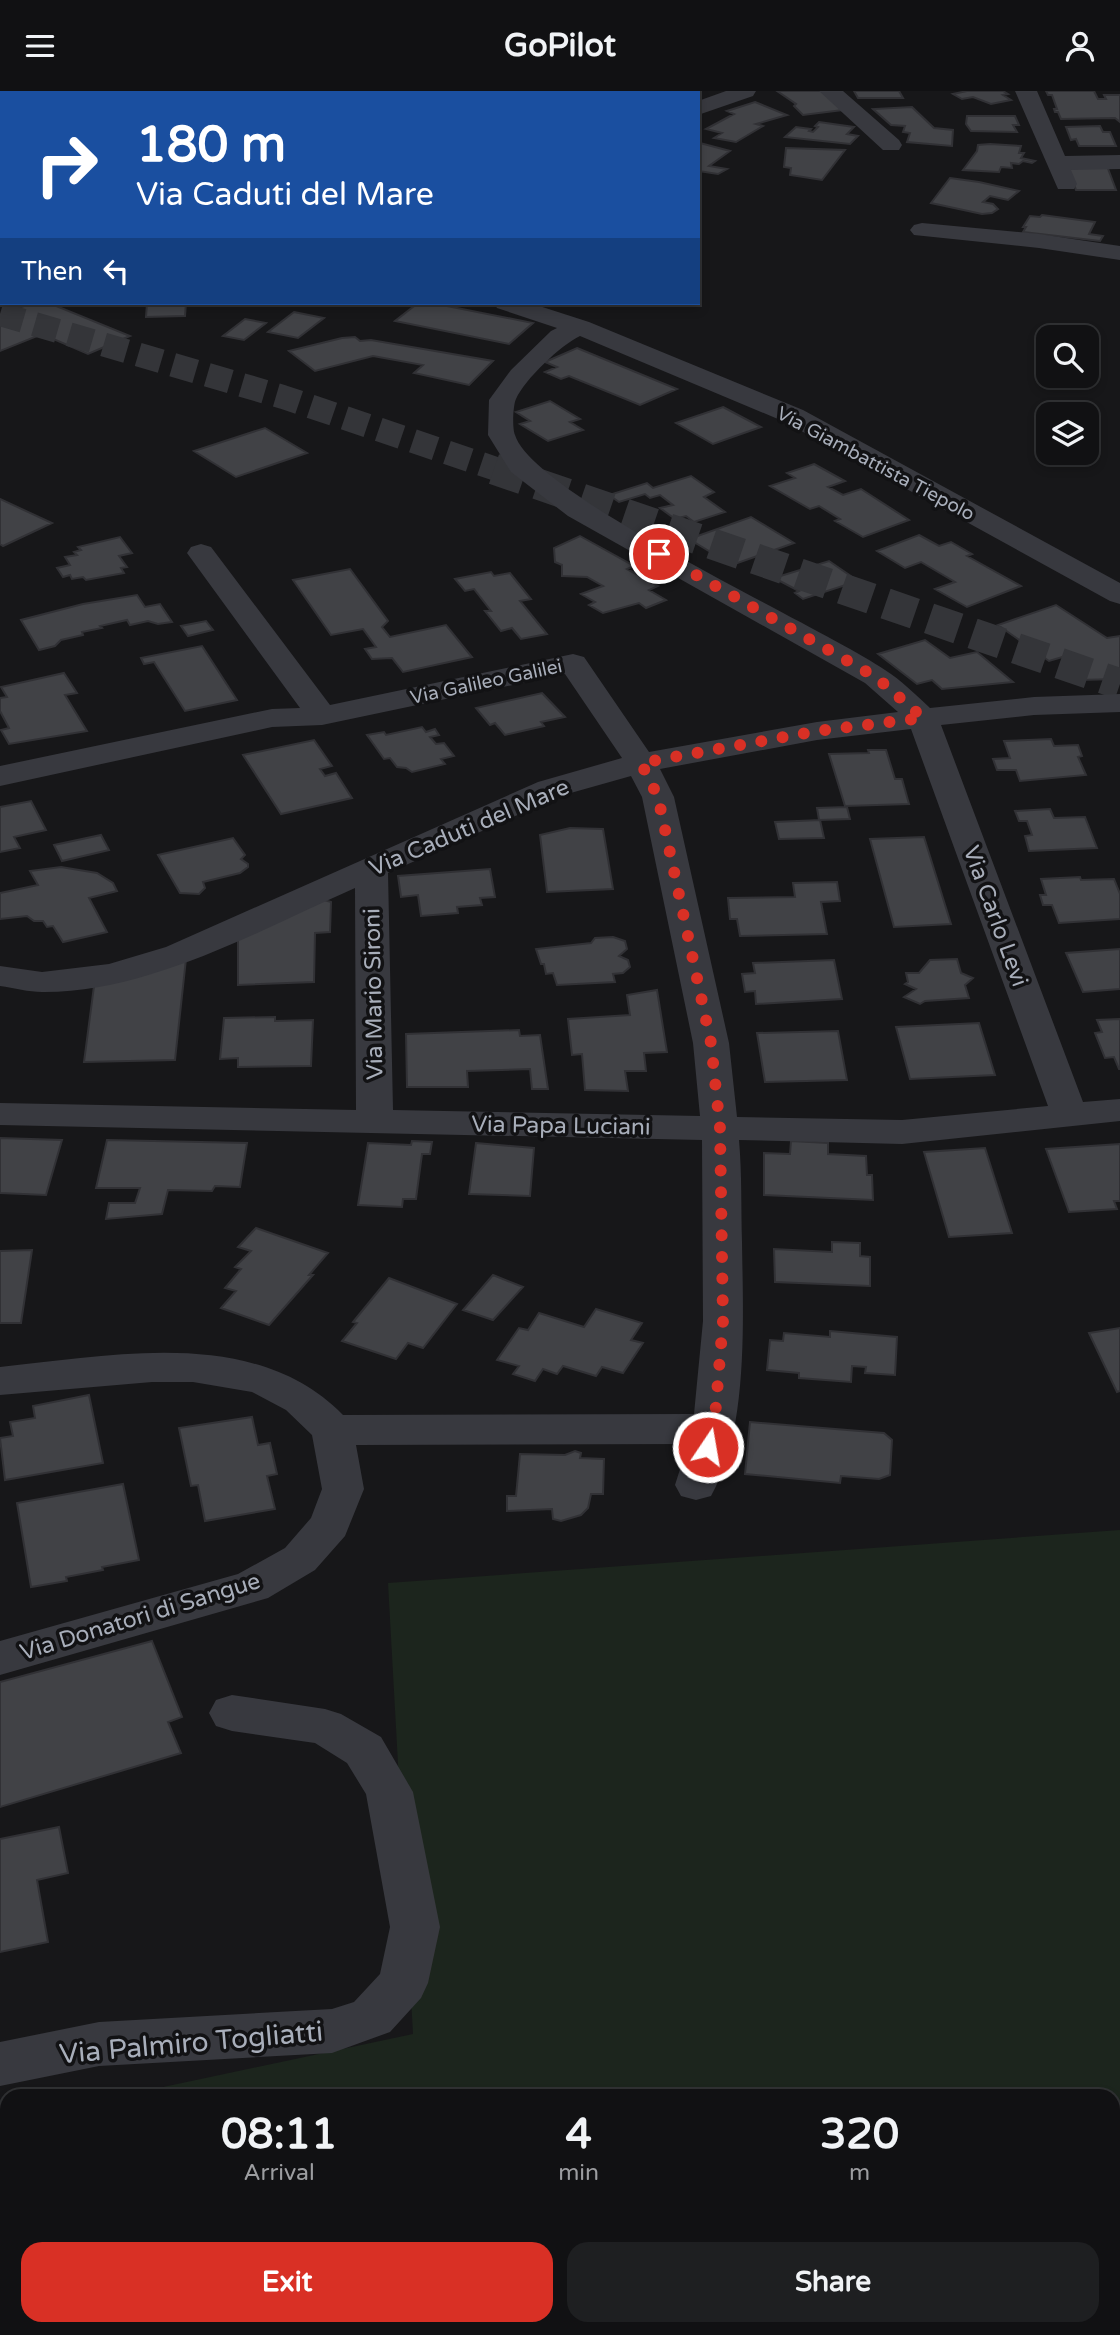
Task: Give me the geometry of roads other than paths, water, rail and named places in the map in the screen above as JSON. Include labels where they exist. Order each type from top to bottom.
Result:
[{"type":"street","points":[[700,108],[745,91]]},
{"type":"street","points":[[830,91],[891,145]]},
{"type":"street","points":[[1026,91],[1062,173],[1120,162]]},
{"type":"street","points":[[922,230],[1039,241],[1120,253]]},
{"type":"street","name":"Via Giambattista Tiepolo","points":[[512,305],[580,327],[794,416],[1120,595]]},
{"type":"street","points":[[580,327],[559,336],[520,375],[502,400],[501,435],[521,465],[578,510],[876,677],[923,718]]},
{"type":"street","points":[[201,552],[321,716]]},
{"type":"street","name":"Via Galileo Galilei","points":[[0,776],[272,718],[321,716],[573,663],[641,763]]},
{"type":"street","name":"Via Caduti del Mare","points":[[0,976],[42,982],[113,974],[178,954],[549,789],[641,763],[817,731],[1034,706],[1120,703]]},
{"type":"street","name":"Via Carlo Levi","points":[[923,718],[1069,1114]]},
{"type":"street","points":[[641,763],[658,797],[711,1043],[720,1128],[723,1321],[714,1429],[695,1485]]},
{"type":"street","name":"Via Mario Sironi","points":[[371,867],[375,1121]]},
{"type":"street","name":"Via Papa Luciani","points":[[0,1114],[902,1132],[1120,1109]]},
{"type":"street","points":[[0,1381],[169,1366],[244,1374],[296,1397],[332,1430],[714,1429]]},
{"type":"street","name":"Via Donatori di Sangue","points":[[0,1658],[251,1585],[300,1559],[330,1525],[343,1489],[332,1430]]},
{"type":"street","name":"Via Palmiro Togliatti","points":[[0,2064],[99,2044],[332,2031],[372,2017],[403,1983],[415,1927],[389,1792],[364,1750],[325,1727],[232,1713]]},
{"type":"tunnel","points":[[0,314],[283,397],[499,470]]},
{"type":"tunnel","points":[[494,469],[1120,684]]}]
